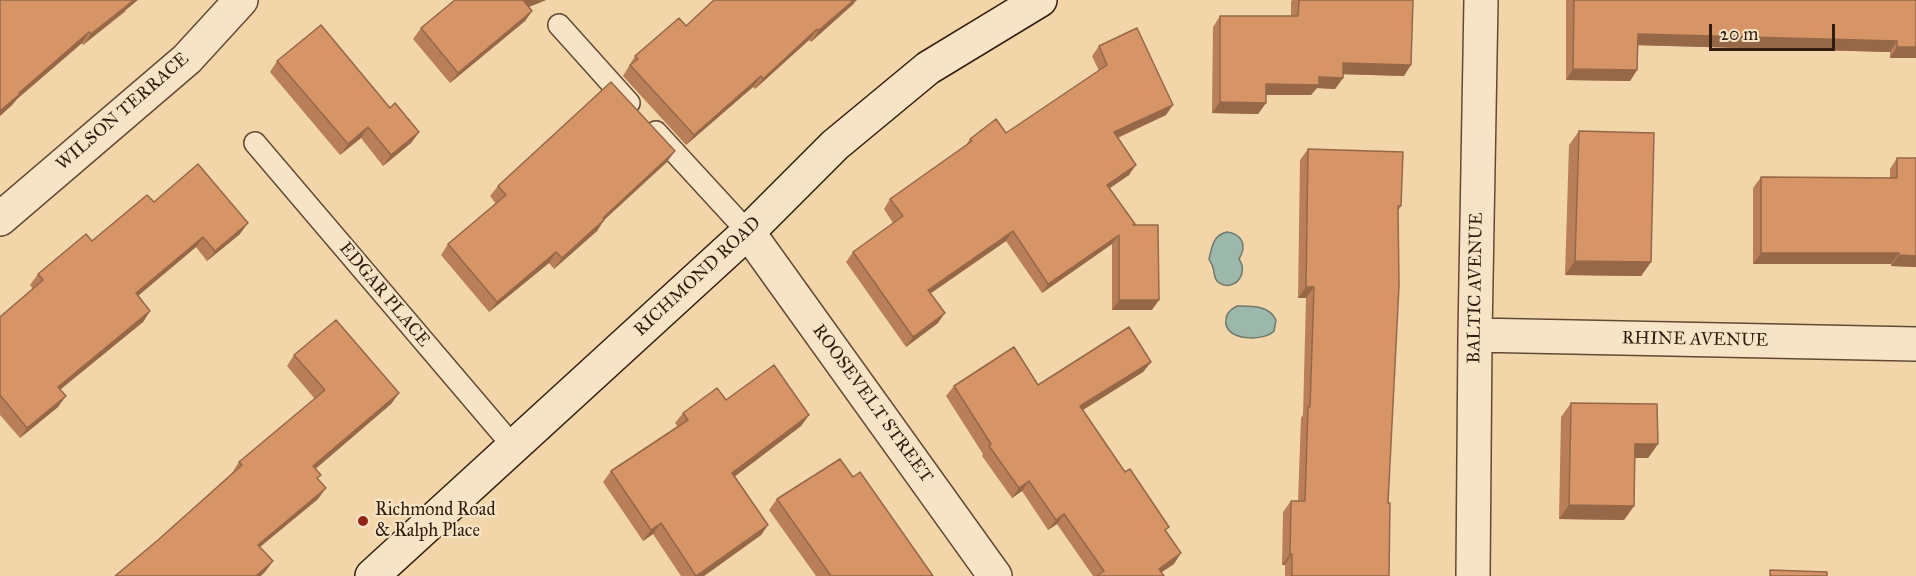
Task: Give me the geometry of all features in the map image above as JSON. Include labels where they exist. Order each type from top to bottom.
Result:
[{"type":"street","name":"WILSON TERRACE","points":[[0,219],[187,59],[241,0]]},
{"type":"street","name":"RICHMOND ROAD","points":[[372,576],[748,232],[835,146],[928,68],[1040,0]]},
{"type":"street","name":"BALTIC AVENUE","points":[[1473,576],[1481,0]]},
{"type":"street","name":"ROOSEVELT STREET","points":[[748,232],[996,576]]},
{"type":"street","name":"RHINE AVENUE","points":[[1475,335],[1916,344]]},
{"type":"lane","points":[[559,26],[748,232]]},
{"type":"lane","name":"EDGAR PLACE","points":[[255,143],[513,446]]},
{"type":"shaded area","points":[[1227,232],[1237,235],[1242,241],[1243,250],[1239,259],[1242,271],[1238,281],[1234,284],[1223,285],[1216,280],[1209,259],[1216,239]]},
{"type":"shaded area","points":[[1237,306],[1260,307],[1269,311],[1276,320],[1274,331],[1269,335],[1254,338],[1237,336],[1231,332],[1227,327],[1226,318],[1229,312]]},
{"type":"building","points":[[0,0],[134,0],[91,34],[89,32],[0,111]]},
{"type":"building","points":[[455,0],[526,0],[524,1],[532,11],[458,73],[421,28]]},
{"type":"building","points":[[714,0],[854,0],[818,31],[817,29],[763,79],[761,76],[694,135],[630,65],[638,59],[635,56],[679,18],[686,26]]},
{"type":"building","points":[[1299,0],[1413,0],[1411,65],[1343,63],[1343,78],[1319,77],[1319,85],[1266,84],[1266,103],[1220,102],[1220,16],[1298,16]]},
{"type":"building","points":[[1574,0],[1916,0],[1916,47],[1897,47],[1897,41],[1638,34],[1637,70],[1573,69]]},
{"type":"building","points":[[321,25],[390,108],[395,103],[419,132],[391,155],[368,127],[348,144],[277,61]]},
{"type":"building","points":[[1137,28],[1173,105],[1114,132],[1136,165],[1107,185],[1135,224],[1133,225],[1158,225],[1159,300],[1119,300],[1119,235],[1048,284],[1013,231],[928,290],[945,313],[913,337],[853,252],[903,216],[890,199],[972,141],[970,139],[996,119],[1006,133],[1107,65],[1099,46]]},
{"type":"building","points":[[611,82],[675,151],[562,258],[556,252],[497,302],[448,244],[506,195],[498,186]]},
{"type":"building","points":[[1579,131],[1654,133],[1651,262],[1575,261]]},
{"type":"building","points":[[1308,149],[1403,152],[1401,206],[1398,206],[1399,286],[1388,503],[1390,503],[1389,576],[1292,576],[1291,501],[1305,501],[1308,407],[1310,407],[1314,287],[1306,287]]},
{"type":"building","points":[[1897,158],[1916,158],[1916,256],[1899,255],[1899,253],[1761,253],[1761,177],[1897,178]]},
{"type":"building","points":[[198,164],[248,223],[215,251],[203,237],[136,293],[150,311],[58,387],[66,396],[27,428],[0,395],[0,317],[43,280],[38,274],[86,234],[92,241],[147,195],[154,202]]},
{"type":"building","points":[[336,320],[399,393],[313,466],[321,475],[317,478],[326,488],[258,545],[273,561],[256,576],[115,576],[242,465],[239,462],[325,390],[294,355]]},
{"type":"building","points":[[1129,327],[1151,362],[1080,406],[1125,472],[1130,469],[1169,527],[1165,530],[1181,553],[1159,569],[1164,576],[1097,576],[1104,571],[1064,514],[1056,520],[1029,481],[1019,488],[989,446],[991,444],[954,386],[1014,347],[1038,385]]},
{"type":"building","points":[[774,365],[809,415],[732,473],[768,525],[696,576],[661,523],[651,530],[611,471],[688,420],[683,413],[717,388],[726,400]]},
{"type":"building","points":[[1571,403],[1657,404],[1658,444],[1635,444],[1634,506],[1569,505]]},
{"type":"building","points":[[840,459],[853,477],[860,472],[933,576],[831,576],[777,499]]},
{"type":"building","points":[[1770,570],[1827,572],[1827,576],[1770,576]]},
{"type":"place","name":"Richmond Road & Ralph Place","points":[[363,521]]}]
